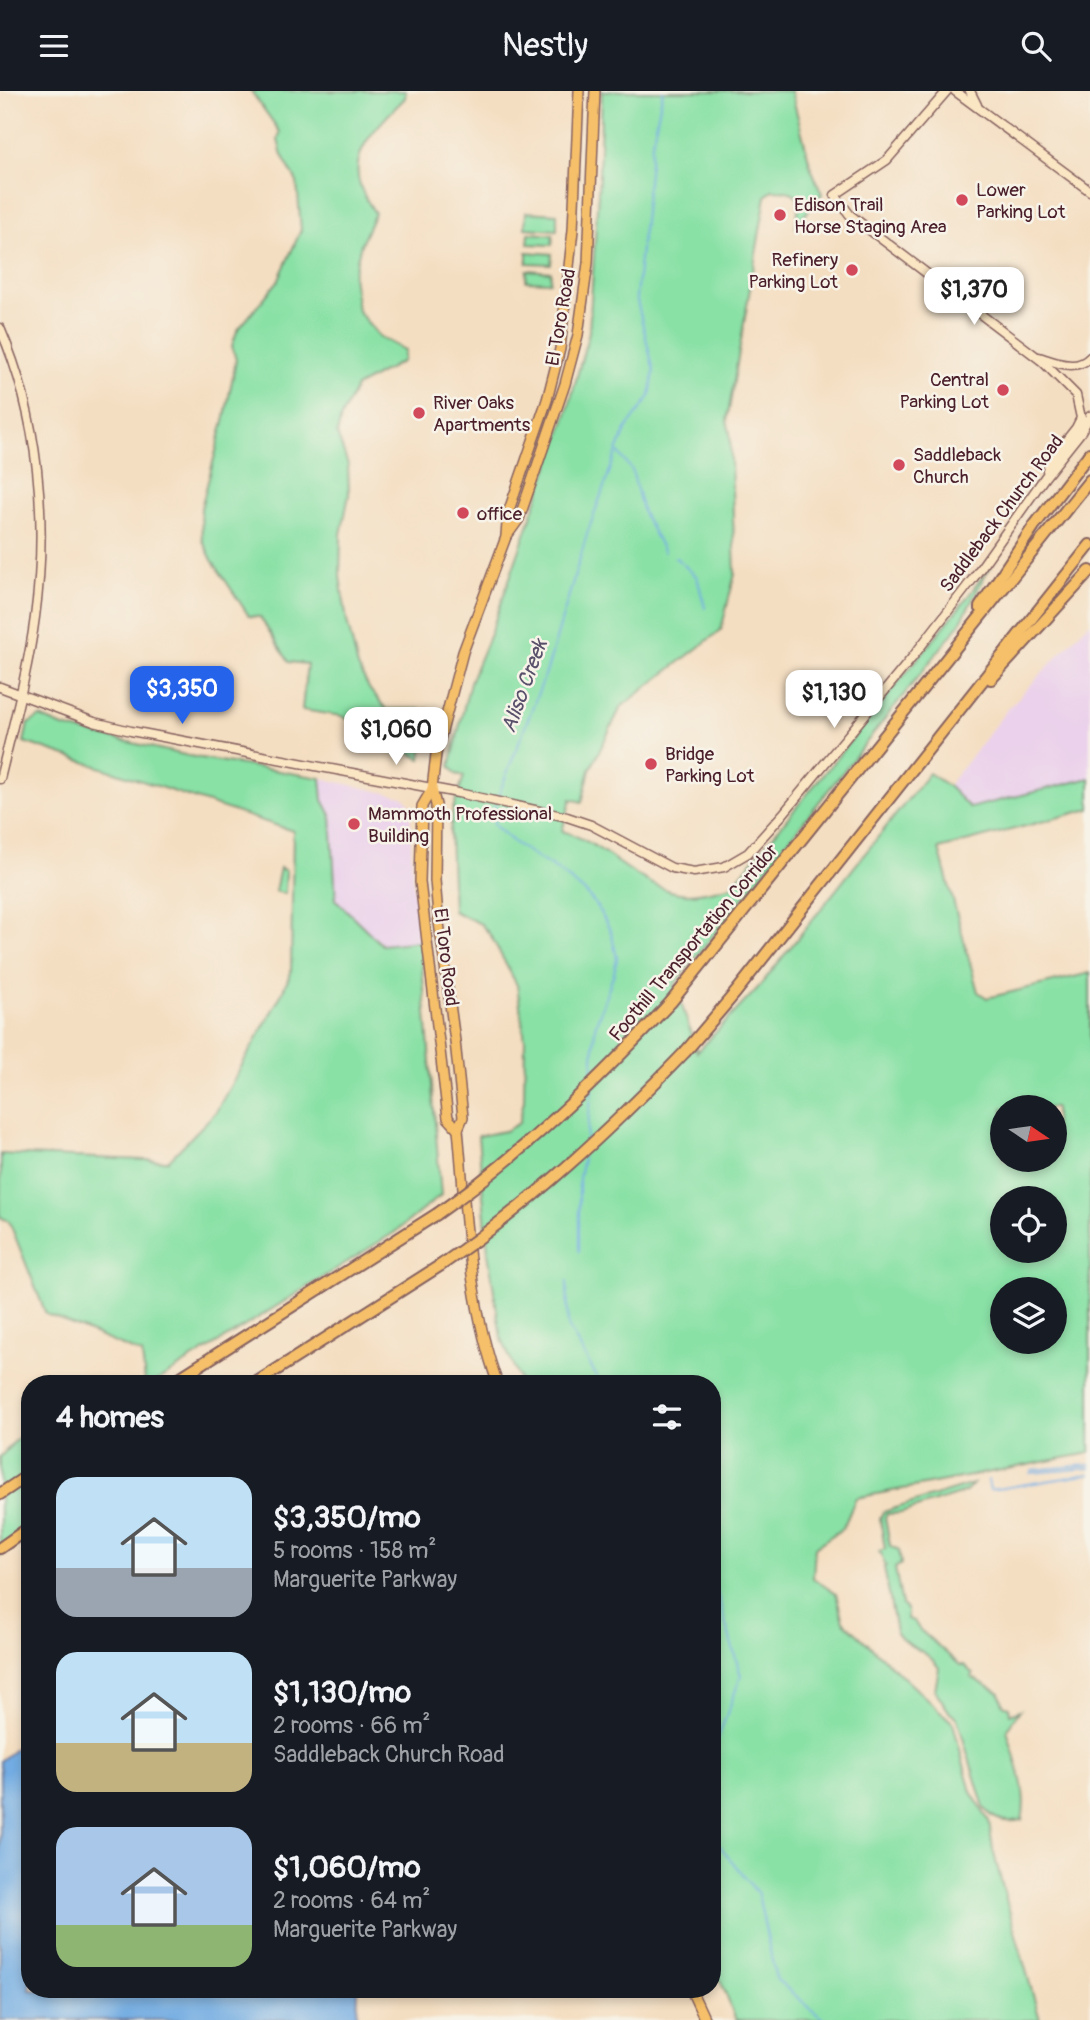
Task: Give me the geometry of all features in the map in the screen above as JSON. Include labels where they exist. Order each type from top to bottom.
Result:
[{"type":"highway","points":[[938,669],[1034,526],[1090,453]]},
{"type":"highway","name":"Foothill Transportation Corridor","points":[[184,1375],[437,1215],[507,1160],[576,1099],[671,1002],[1090,480]]},
{"type":"highway","points":[[268,1375],[441,1265],[494,1227],[581,1154],[686,1051],[736,992],[1090,545]]},
{"type":"highway","points":[[921,756],[1090,571]]},
{"type":"highway","points":[[0,1494],[21,1480]]},
{"type":"highway","points":[[0,1548],[21,1533]]},
{"type":"main road","name":"El Toro Road","points":[[495,1375],[479,1318],[458,1129],[463,1117],[438,915],[435,880],[436,805],[432,789],[436,754],[453,685],[506,537],[508,513],[547,400],[560,349],[573,230],[579,91]]},
{"type":"main road","name":"El Toro Road","points":[[506,537],[519,519],[565,384],[578,335],[588,263],[595,91]]},
{"type":"main road","points":[[947,91],[887,160],[835,195],[850,215],[1036,356],[1076,395],[1081,418],[1050,461],[1045,477]]},
{"type":"main road","points":[[955,91],[1090,191]]},
{"type":"main road","points":[[970,91],[981,110]]},
{"type":"main road","points":[[0,328],[22,393],[39,495],[40,576],[35,620],[0,779]]},
{"type":"main road","points":[[1036,356],[1066,365],[1079,365],[1090,357]]},
{"type":"main road","name":"Saddleback Church Road","points":[[0,687],[94,722],[131,731],[458,793],[567,817],[591,825],[673,869],[709,871],[737,861],[748,853],[783,814],[911,659],[972,580],[1090,416]]},
{"type":"main road","name":"El Toro Road","points":[[432,789],[422,806],[420,882],[448,1118],[458,1129]]},
{"type":"main road","points":[[695,1998],[705,2020]]},
{"type":"shaded area","points":[[1090,622],[1090,778],[970,808],[948,786],[1006,711]]},
{"type":"shaded area","points":[[321,778],[403,797],[410,804],[412,875],[420,941],[382,945],[336,900],[331,815],[323,801]]},
{"type":"green space","points":[[251,91],[406,91],[405,98],[369,138],[358,162],[361,188],[375,213],[361,244],[353,276],[358,311],[379,336],[405,350],[403,361],[356,387],[341,417],[337,434],[348,465],[349,495],[341,534],[340,577],[358,667],[370,690],[386,709],[429,709],[421,759],[342,716],[302,710],[307,664],[289,662],[260,617],[249,616],[212,560],[202,539],[201,508],[225,417],[236,360],[232,346],[237,331],[278,281],[301,230],[297,182],[282,155],[278,140],[280,132]]},
{"type":"green space","points":[[602,91],[791,91],[811,168],[822,194],[796,226],[799,202],[795,194],[772,190],[766,196],[727,421],[730,433],[735,574],[721,630],[621,707],[590,770],[582,802],[571,799],[562,831],[579,837],[654,885],[670,891],[693,894],[732,886],[964,602],[992,563],[959,625],[675,984],[697,1052],[758,988],[929,773],[948,786],[970,808],[1090,778],[1090,809],[939,849],[978,992],[987,998],[1090,973],[1090,1453],[856,1498],[843,1528],[815,1547],[813,1578],[836,1594],[843,1621],[953,1723],[971,1792],[989,1821],[993,1850],[1040,2020],[736,2020],[721,1982],[721,1375],[517,1375],[501,1337],[488,1252],[478,1136],[505,1131],[519,1123],[524,1100],[525,1040],[517,985],[491,936],[481,924],[453,911],[450,832],[453,809],[464,776],[456,774],[450,766],[470,682],[491,632],[566,417],[589,332]]},
{"type":"green space","points":[[526,212],[557,214],[557,230],[525,228]]},
{"type":"green space","points":[[529,233],[553,235],[552,245],[528,244]]},
{"type":"green space","points":[[527,252],[552,254],[551,264],[527,263]]},
{"type":"green space","points":[[527,270],[551,272],[550,282],[526,281]]},
{"type":"green space","points":[[40,717],[63,727],[189,756],[321,778],[323,800],[331,815],[336,900],[382,945],[420,941],[441,1195],[395,1232],[166,1375],[144,1375],[142,1354],[46,1314],[9,1221],[0,1217],[1,1154],[168,1161],[216,1112],[291,973],[293,831],[24,742],[28,724]]},
{"type":"green space","points":[[280,868],[286,871],[285,894],[275,891]]},
{"type":"green space","points":[[21,1436],[21,1543],[0,1556],[0,1457]]},
{"type":"green space","points":[[973,1484],[966,1492],[901,1513],[887,1514],[885,1518],[890,1546],[899,1550],[901,1564],[895,1568],[902,1605],[907,1609],[907,1619],[914,1621],[919,1629],[960,1665],[964,1665],[973,1674],[971,1677],[1000,1693],[1003,1705],[1009,1707],[1010,1714],[1020,1710],[1007,1729],[1024,1797],[1022,1820],[1016,1821],[996,1818],[984,1808],[957,1718],[950,1713],[935,1690],[939,1668],[934,1661],[900,1638],[896,1632],[884,1567],[886,1566],[879,1551],[885,1549],[880,1518],[883,1512]]},
{"type":"water","points":[[21,1744],[21,1998],[358,1998],[357,2020],[0,2020],[0,1761]]},
{"type":"waterway","name":"Aliso Creek","points":[[497,799],[547,670],[587,534],[617,451],[627,428],[650,396],[654,371],[636,297],[652,143],[663,91]]},
{"type":"waterway","points":[[618,452],[632,470],[643,513],[664,552]]},
{"type":"waterway","points":[[675,557],[697,577],[705,608]]},
{"type":"waterway","name":"Aliso Creek","points":[[495,805],[494,825],[516,844],[560,872],[586,893],[597,906],[611,932],[617,958],[595,1027],[592,1076]]},
{"type":"waterway","name":"Aliso Creek","points":[[586,1142],[592,1089]]},
{"type":"waterway","name":"Aliso Creek","points":[[579,1251],[579,1178],[583,1158]]},
{"type":"waterway","name":"Aliso Creek","points":[[567,1281],[568,1326],[596,1375]]},
{"type":"waterway","points":[[1032,1470],[1090,1465]]},
{"type":"waterway","points":[[1030,1473],[1090,1468]]},
{"type":"waterway","points":[[988,1480],[990,1490],[1090,1474]]},
{"type":"waterway","name":"Aliso Creek","points":[[721,1608],[741,1676],[721,1730]]},
{"type":"waterway","name":"Aliso Creek","points":[[721,1847],[758,1894],[776,1979],[824,2020]]},
{"type":"place","name":"Lower Parking Lot","points":[[962,200]]},
{"type":"place","name":"Edison Trail Horse Staging Area","points":[[780,215]]},
{"type":"place","name":"Refinery Parking Lot","points":[[852,270]]},
{"type":"place","name":"Central Parking Lot","points":[[1003,390]]},
{"type":"place","name":"River Oaks Apartments","points":[[419,413]]},
{"type":"place","name":"Saddleback Church","points":[[899,465]]},
{"type":"place","name":"office","points":[[463,513]]},
{"type":"place","name":"Bridge Parking Lot","points":[[651,764]]},
{"type":"place","name":"Mammoth Professional Building","points":[[354,824]]}]
